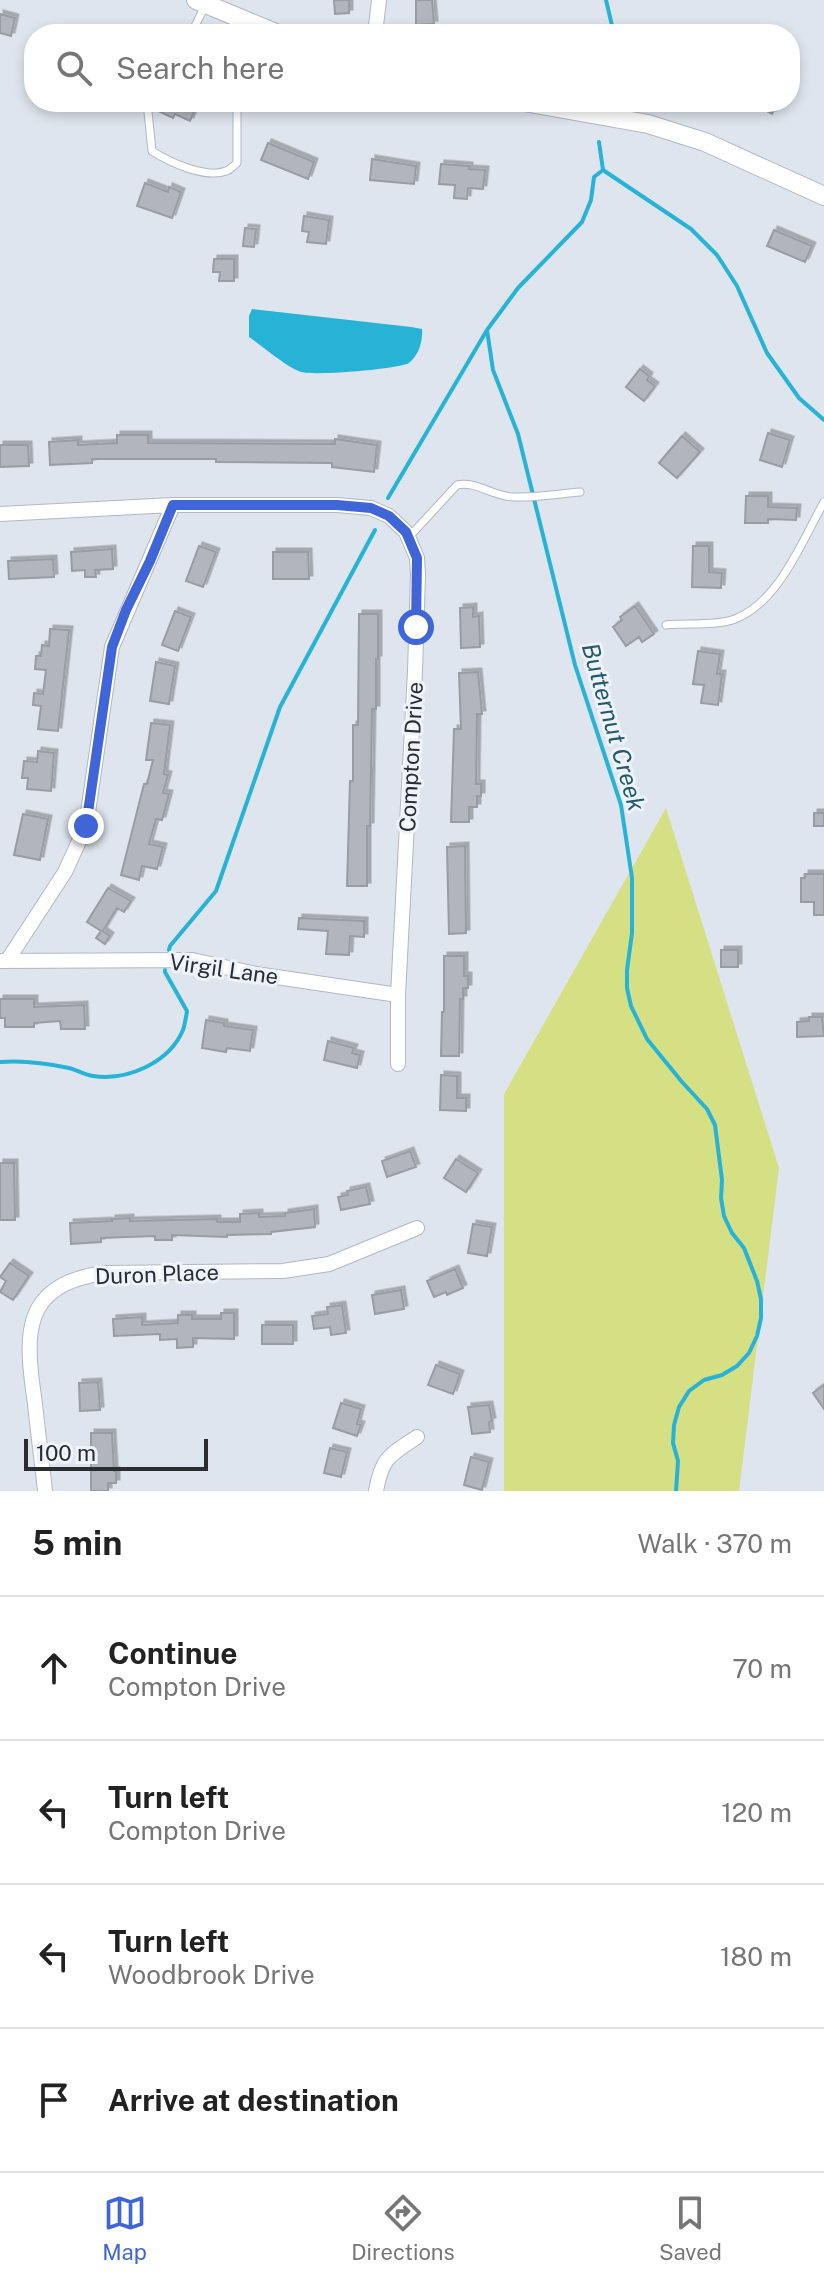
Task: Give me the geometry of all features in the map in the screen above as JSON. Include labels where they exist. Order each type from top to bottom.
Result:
[{"type":"street","points":[[376,24],[379,0]]},
{"type":"street","points":[[201,2],[235,24]]},
{"type":"street","points":[[580,112],[648,124],[705,142],[824,196]]},
{"type":"street","points":[[3,961],[65,872],[84,834],[112,647],[173,505]]},
{"type":"street","points":[[0,514],[173,505],[337,505],[371,508],[389,516],[409,537]]},
{"type":"street","name":"Compton Drive","points":[[398,1064],[398,995],[418,575],[417,558],[409,537]]},
{"type":"street","name":"Virgil Lane","points":[[3,961],[192,960],[256,974],[398,995]]},
{"type":"street","name":"Duron Place","points":[[45,1491],[29,1372],[30,1333],[36,1310],[55,1289],[88,1275],[104,1273],[283,1271],[314,1267],[417,1228]]},
{"type":"street","points":[[376,1491],[381,1469],[389,1455],[417,1437]]},
{"type":"lane","points":[[194,24],[201,2]]},
{"type":"lane","points":[[148,112],[152,151],[168,162],[200,172],[226,172],[237,163],[237,112]]},
{"type":"lane","points":[[409,537],[457,485],[470,484],[514,497],[580,492]]},
{"type":"lane","points":[[666,625],[721,622],[749,612],[786,573],[824,502]]},
{"type":"green space","points":[[666,808],[779,1168],[739,1491],[504,1491],[504,1094]]},
{"type":"water","points":[[252,309],[422,329],[421,343],[412,360],[402,365],[374,370],[302,372],[249,337]]},
{"type":"building","points":[[334,0],[349,0],[349,13],[335,14]]},
{"type":"building","points":[[416,0],[432,0],[434,24],[416,24]]},
{"type":"building","points":[[0,14],[15,18],[11,36],[0,33]]},
{"type":"building","points":[[160,112],[194,112],[190,121],[175,114],[173,118]]},
{"type":"building","points":[[268,143],[314,162],[308,179],[261,160]]},
{"type":"building","points":[[372,159],[416,166],[414,184],[370,180]]},
{"type":"building","points":[[441,164],[485,170],[483,189],[468,188],[467,199],[454,198],[455,185],[439,184]]},
{"type":"building","points":[[145,183],[168,192],[169,187],[181,192],[172,218],[137,206]]},
{"type":"building","points":[[304,216],[329,220],[326,244],[307,242],[309,232],[302,231]]},
{"type":"building","points":[[245,228],[256,229],[254,247],[243,246]]},
{"type":"building","points":[[774,230],[812,246],[805,262],[767,246]]},
{"type":"building","points":[[214,259],[234,259],[234,281],[219,281],[220,272],[213,272]]},
{"type":"building","points":[[640,369],[655,386],[644,401],[626,387]]},
{"type":"building","points":[[768,433],[790,440],[782,467],[760,460]]},
{"type":"building","points":[[117,435],[148,435],[148,443],[335,444],[335,439],[377,445],[374,472],[332,467],[332,463],[216,462],[216,459],[92,459],[92,463],[50,465],[49,442],[78,440],[78,445],[117,443]]},
{"type":"building","points":[[682,436],[700,452],[677,478],[659,463]]},
{"type":"building","points":[[0,445],[28,445],[29,466],[0,467]]},
{"type":"building","points":[[746,496],[768,496],[768,507],[797,508],[796,520],[768,519],[768,523],[745,523]]},
{"type":"building","points":[[199,546],[216,552],[203,587],[186,581]]},
{"type":"building","points":[[693,546],[709,546],[709,572],[722,573],[721,588],[692,587]]},
{"type":"building","points":[[112,549],[113,569],[95,570],[96,577],[85,577],[85,570],[72,571],[71,552]]},
{"type":"building","points":[[273,552],[308,552],[309,579],[273,579]]},
{"type":"building","points":[[53,559],[54,577],[9,579],[8,561]]},
{"type":"building","points":[[635,606],[654,634],[642,642],[639,637],[626,646],[613,627],[622,620],[620,617]]},
{"type":"building","points":[[473,607],[473,617],[479,616],[480,647],[461,648],[460,608]]},
{"type":"building","points":[[175,611],[191,617],[178,651],[162,645]]},
{"type":"building","points":[[359,614],[378,614],[376,709],[372,709],[367,886],[347,886],[353,725],[358,725]]},
{"type":"building","points":[[50,629],[69,630],[58,731],[38,729],[41,706],[33,705],[34,693],[43,694],[46,670],[35,669],[36,656],[41,656],[42,645],[49,646]]},
{"type":"building","points":[[698,651],[720,654],[717,674],[722,674],[718,705],[701,703],[704,685],[693,684]]},
{"type":"building","points":[[156,662],[175,666],[169,704],[150,701]]},
{"type":"building","points":[[478,672],[482,714],[477,714],[476,784],[481,784],[481,796],[477,796],[477,807],[469,807],[469,822],[451,822],[454,729],[461,729],[459,673]]},
{"type":"building","points":[[151,723],[170,725],[164,774],[168,775],[163,793],[169,794],[162,820],[156,819],[149,844],[163,847],[157,869],[142,866],[139,880],[121,875],[153,760],[146,760]]},
{"type":"building","points":[[38,751],[54,753],[51,791],[27,789],[28,778],[22,778],[24,761],[37,762]]},
{"type":"building","points":[[814,813],[824,813],[824,826],[814,826]]},
{"type":"building","points":[[23,814],[48,819],[40,860],[14,855]]},
{"type":"building","points":[[465,846],[466,933],[449,934],[447,847]]},
{"type":"building","points":[[805,874],[824,874],[824,915],[814,915],[814,902],[801,902],[801,878],[805,878]]},
{"type":"building","points":[[108,888],[131,901],[124,912],[117,908],[103,931],[110,936],[105,944],[96,938],[101,931],[87,922]]},
{"type":"building","points":[[299,918],[364,921],[364,937],[350,936],[349,955],[326,954],[328,931],[298,929]]},
{"type":"building","points":[[721,950],[738,950],[738,967],[721,967]]},
{"type":"building","points":[[444,956],[464,956],[464,976],[468,976],[468,988],[463,988],[463,999],[460,999],[459,1056],[441,1056]]},
{"type":"building","points":[[0,999],[34,999],[34,1007],[84,1005],[85,1029],[61,1029],[60,1021],[34,1023],[34,1027],[5,1027],[5,1018],[0,1018]]},
{"type":"building","points":[[809,1017],[822,1017],[824,1036],[797,1037],[797,1022],[809,1021]]},
{"type":"building","points":[[206,1020],[253,1030],[250,1051],[227,1048],[226,1052],[202,1048]]},
{"type":"building","points":[[328,1041],[354,1048],[352,1053],[360,1055],[357,1068],[324,1060]]},
{"type":"building","points":[[441,1075],[457,1076],[457,1098],[466,1098],[466,1111],[440,1110]]},
{"type":"building","points":[[410,1151],[416,1167],[387,1177],[382,1161]]},
{"type":"building","points":[[456,1159],[478,1173],[466,1192],[444,1178]]},
{"type":"building","points":[[0,1163],[14,1163],[15,1220],[0,1220]]},
{"type":"building","points":[[366,1187],[370,1204],[341,1210],[338,1197],[348,1195],[347,1191]]},
{"type":"building","points":[[314,1209],[315,1227],[271,1234],[227,1237],[172,1235],[172,1240],[155,1240],[155,1236],[101,1238],[101,1242],[71,1244],[70,1223],[130,1218],[130,1221],[217,1219],[217,1222],[240,1222],[240,1214],[285,1216],[285,1213]]},
{"type":"building","points":[[473,1224],[492,1227],[487,1256],[468,1253]]},
{"type":"building","points":[[10,1263],[29,1276],[13,1300],[0,1292],[6,1281],[0,1277]]},
{"type":"building","points":[[455,1269],[463,1288],[434,1297],[427,1281]]},
{"type":"building","points":[[401,1290],[404,1309],[375,1314],[372,1295]]},
{"type":"building","points":[[342,1305],[346,1333],[331,1335],[330,1327],[314,1329],[312,1316],[328,1314],[327,1307]]},
{"type":"building","points":[[221,1313],[234,1313],[234,1339],[193,1338],[193,1347],[177,1348],[177,1339],[160,1340],[160,1334],[114,1336],[113,1319],[142,1317],[142,1325],[178,1323],[178,1315],[192,1315],[192,1319],[221,1319]]},
{"type":"building","points":[[262,1325],[293,1325],[293,1344],[262,1344]]},
{"type":"building","points":[[436,1365],[460,1374],[453,1394],[428,1385]]},
{"type":"building","points":[[98,1382],[100,1410],[80,1411],[79,1383]]},
{"type":"building","points":[[824,1385],[824,1409],[813,1393]]},
{"type":"building","points":[[341,1403],[361,1409],[357,1436],[333,1428]]},
{"type":"building","points":[[489,1405],[492,1421],[489,1422],[490,1432],[472,1434],[468,1407]]},
{"type":"building","points":[[91,1433],[112,1433],[116,1483],[108,1483],[108,1491],[91,1491]]},
{"type":"building","points":[[330,1448],[347,1452],[341,1477],[324,1473]]},
{"type":"building","points":[[471,1457],[489,1462],[482,1490],[464,1485]]},
{"type":"waterway","name":"Butternut Creek","points":[[606,0],[612,24]]},
{"type":"waterway","name":"Butternut Creek","points":[[599,142],[603,170]]},
{"type":"waterway","points":[[603,170],[691,229],[717,255],[737,286],[767,353],[799,398],[824,420]]},
{"type":"waterway","name":"Butternut Creek","points":[[388,498],[487,330],[518,288],[582,222],[591,200],[594,177],[603,170]]},
{"type":"waterway","name":"Butternut Creek","points":[[487,330],[493,370],[518,434],[575,665],[621,805],[632,878],[632,933],[627,970],[631,1006],[647,1039],[707,1109],[715,1125],[724,1216],[744,1248],[761,1299],[761,1318],[749,1353],[737,1366],[722,1375],[704,1380],[689,1391],[679,1407],[673,1443],[678,1461],[676,1491]]},
{"type":"waterway","points":[[169,950],[216,891],[280,707],[375,530]]},
{"type":"waterway","points":[[0,1062],[43,1063],[106,1077],[146,1067],[177,1042],[187,1011],[165,970]]},
{"type":"route","points":[[86,826],[112,647],[173,505],[337,505],[371,508],[389,516],[406,532],[417,558],[416,627]]}]
